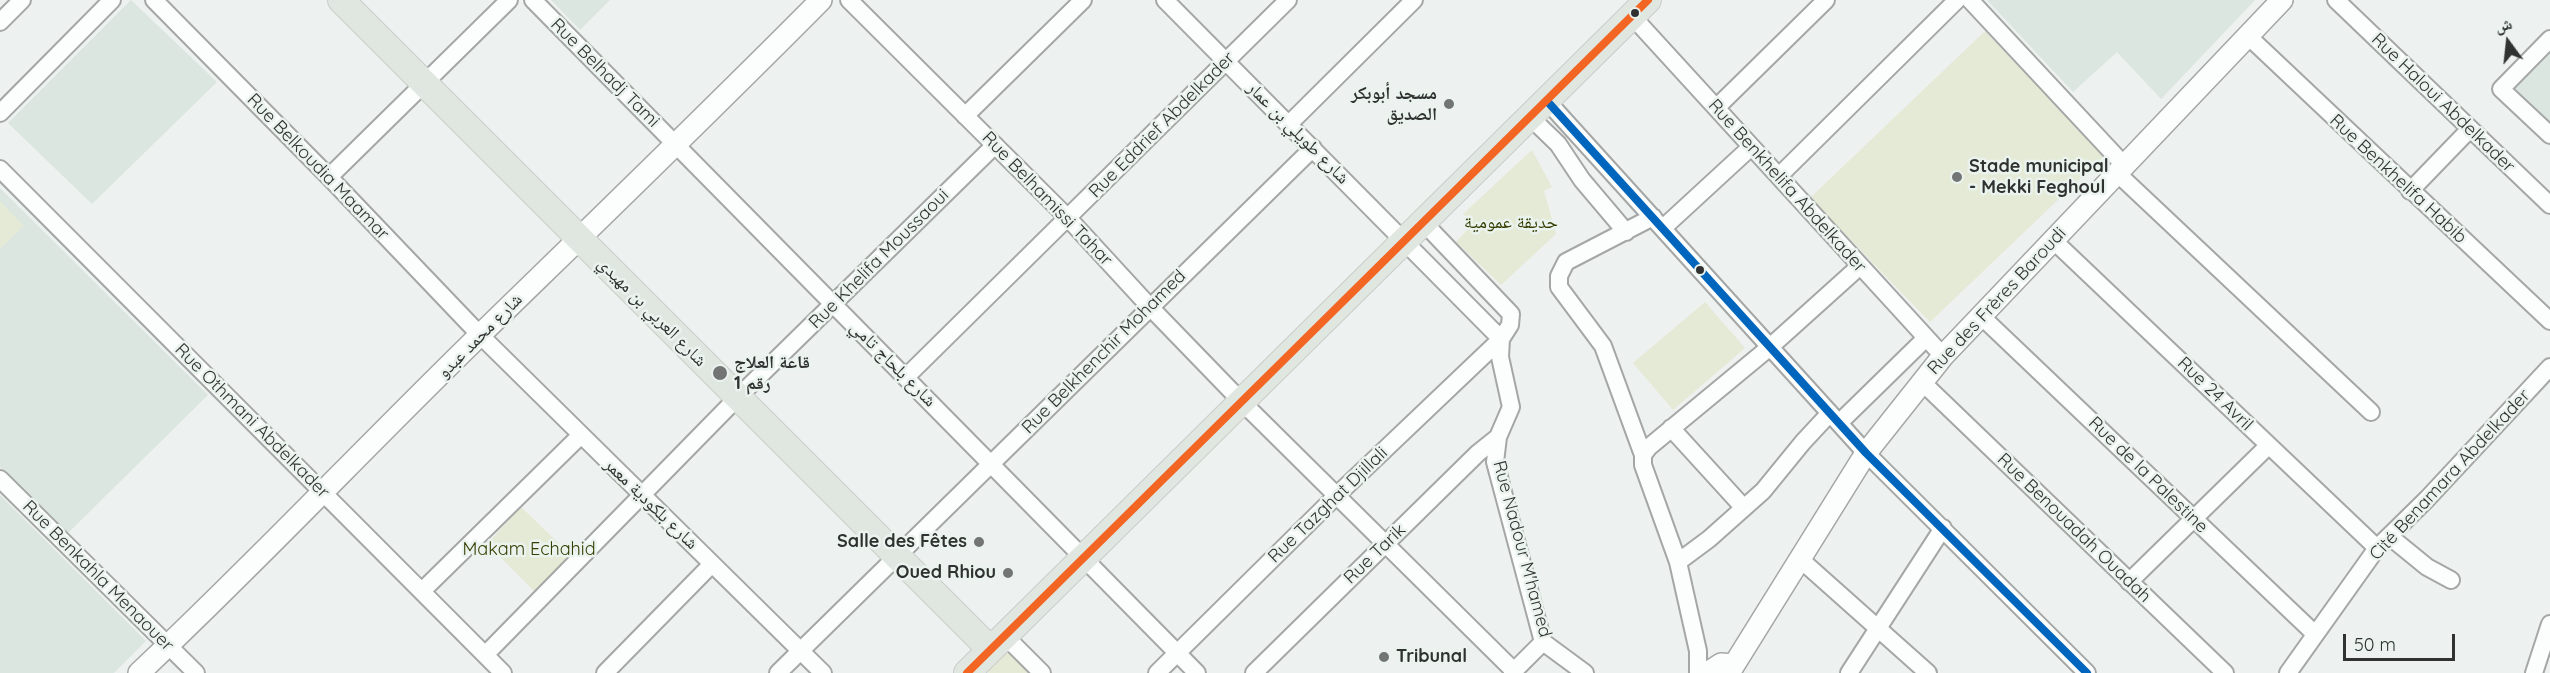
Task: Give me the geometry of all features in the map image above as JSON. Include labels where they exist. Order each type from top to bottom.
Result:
[{"type":"main road","name":"شارع العربي بن مهيدي","points":[[340,0],[425,82],[896,556],[983,659]]},
{"type":"main road","points":[[983,659],[1083,557],[1640,8]]},
{"type":"street","points":[[0,22],[22,0]]},
{"type":"street","points":[[0,113],[112,0]]},
{"type":"street","name":"Rue Belkoudia Maamar","points":[[153,0],[329,177],[480,335]]},
{"type":"street","points":[[329,177],[509,0]]},
{"type":"street","name":"Rue Belhadj Tami","points":[[533,0],[677,145]]},
{"type":"street","name":"شارع محمد عبدو","points":[[139,673],[325,493],[480,335],[677,145],[821,0]]},
{"type":"street","name":"Rue Belhamissi Tahar","points":[[849,0],[1068,218],[1241,401],[1513,672]]},
{"type":"street","points":[[965,116],[1083,0]]},
{"type":"street","name":"شارع طويلي بن عمار","points":[[1166,0],[1405,241]]},
{"type":"street","name":"Rue Eddrief Abdelkader","points":[[906,377],[1288,0]]},
{"type":"street","points":[[1289,124],[1414,0]]},
{"type":"street","points":[[1716,108],[1826,0]]},
{"type":"street","points":[[1779,176],[1957,0]]},
{"type":"street","points":[[1970,0],[2120,169],[2371,412]]},
{"type":"street","name":"Rue des Frères Baroudi","points":[[1736,670],[1800,559],[1866,453],[1943,356],[2282,0]]},
{"type":"street","name":"Rue Haloui Abdelkader","points":[[2336,0],[2469,130],[2550,205]]},
{"type":"street","name":"Rue Benkhelifa Abdelkader","points":[[1640,8],[1716,108],[1943,356]]},
{"type":"street","name":"Rue Benkhelifa Habib","points":[[2248,36],[2550,321]]},
{"type":"street","points":[[2550,39],[2501,89],[2550,135]]},
{"type":"street","points":[[1538,109],[1658,223],[1866,453],[2086,673]]},
{"type":"street","points":[[1538,109],[1582,180],[1626,232]]},
{"type":"street","points":[[2410,191],[2469,130]]},
{"type":"street","name":"شارع بلحاج تامي","points":[[677,145],[1197,673]]},
{"type":"street","name":"Rue Khelifa Moussaoui","points":[[485,655],[737,398],[995,145]]},
{"type":"street","points":[[1698,673],[1698,651],[1678,562],[1643,465],[1643,455],[1603,346],[1559,287],[1559,276],[1566,262],[1626,232],[1658,223],[1751,147]]},
{"type":"street","name":"Rue Belkhenchir Mohamed","points":[[778,673],[1312,148]]},
{"type":"street","name":"Rue Othmani Abdelkader","points":[[0,169],[503,673]]},
{"type":"street","name":"Rue Nadour M'hamed","points":[[1423,222],[1474,273],[1510,314],[1510,325],[1501,339],[1500,357],[1511,407],[1498,437],[1495,462],[1543,642],[1585,673]]},
{"type":"street","name":"Rue 24 Avril","points":[[2053,240],[2268,446],[2383,542],[2451,580]]},
{"type":"street","points":[[1405,241],[1501,339]]},
{"type":"street","points":[[1643,455],[1671,428],[1770,347],[1860,266]]},
{"type":"street","name":"Rue de la Palestine","points":[[1981,316],[2315,634]]},
{"type":"street","name":"شارع بلكودية معمر","points":[[480,335],[823,673]]},
{"type":"street","points":[[1678,562],[1763,491],[1803,442],[1835,418],[1926,338]]},
{"type":"street","name":"Rue Tazghat Djillali","points":[[1157,673],[1336,496],[1501,339]]},
{"type":"street","name":"Cité Benamara Abdelkader","points":[[2288,673],[2383,542],[2427,499],[2550,367]]},
{"type":"street","name":"Rue Benouadah Ouadah","points":[[1923,383],[2225,673]]},
{"type":"street","points":[[1671,428],[1744,508]]},
{"type":"street","points":[[422,591],[581,435]]},
{"type":"street","name":"Rue Tarik","points":[[1254,673],[1478,453],[1498,437]]},
{"type":"street","points":[[2129,582],[2253,458],[2268,446]]},
{"type":"street","name":"Rue Benkahla Menaouer","points":[[0,479],[196,673]]},
{"type":"street","points":[[1849,673],[1943,528]]},
{"type":"street","points":[[1800,559],[1928,673]]},
{"type":"street","points":[[605,673],[712,564]]},
{"type":"street","points":[[2534,673],[2550,624]]},
{"type":"street","points":[[1513,672],[1543,642]]},
{"type":"street","points":[[983,659],[1041,673]]},
{"type":"street","points":[[1707,673],[1721,664],[1736,670]]},
{"type":"shaded area","points":[[131,0],[217,82],[92,204],[8,123]]},
{"type":"shaded area","points":[[551,0],[610,0],[580,30]]},
{"type":"shaded area","points":[[1987,0],[2255,0],[2161,99],[2117,52],[2073,92]]},
{"type":"shaded area","points":[[2550,50],[2550,123],[2512,88]]},
{"type":"shaded area","points":[[0,188],[208,395],[67,534],[0,467]]},
{"type":"shaded area","points":[[0,495],[146,641],[114,673],[0,673]]},
{"type":"green space","name":"Stade municipal - Mekki Feghoul","points":[[1985,31],[2104,156],[1930,322],[1810,198]]},
{"type":"green space","name":"حديقة عمومية","points":[[1532,150],[1552,187],[1544,191],[1556,234],[1501,285],[1456,242],[1472,225],[1463,214]]},
{"type":"green space","points":[[0,201],[24,226],[0,249]]},
{"type":"green space","points":[[1705,302],[1745,348],[1673,410],[1633,363]]},
{"type":"green space","name":"Makam Echahid","points":[[521,507],[572,556],[535,592],[487,544]]},
{"type":"green space","points":[[1006,647],[1032,673],[989,673],[984,669]]},
{"type":"transit line","points":[[967,673],[1648,0]]},
{"type":"transit line","points":[[1547,101],[1866,453],[2087,673]]},
{"type":"place","name":"مسجد أبوبكر الصديق","points":[[1449,104]]},
{"type":"place","name":"Stade municipal - Mekki Feghoul","points":[[1957,177]]},
{"type":"place","name":"قاعة العلاج رقم 1","points":[[720,373]]},
{"type":"place","name":"Salle des Fêtes","points":[[979,542]]},
{"type":"place","name":"Oued Rhiou","points":[[1008,573]]},
{"type":"place","name":"Tribunal","points":[[1384,657]]}]
